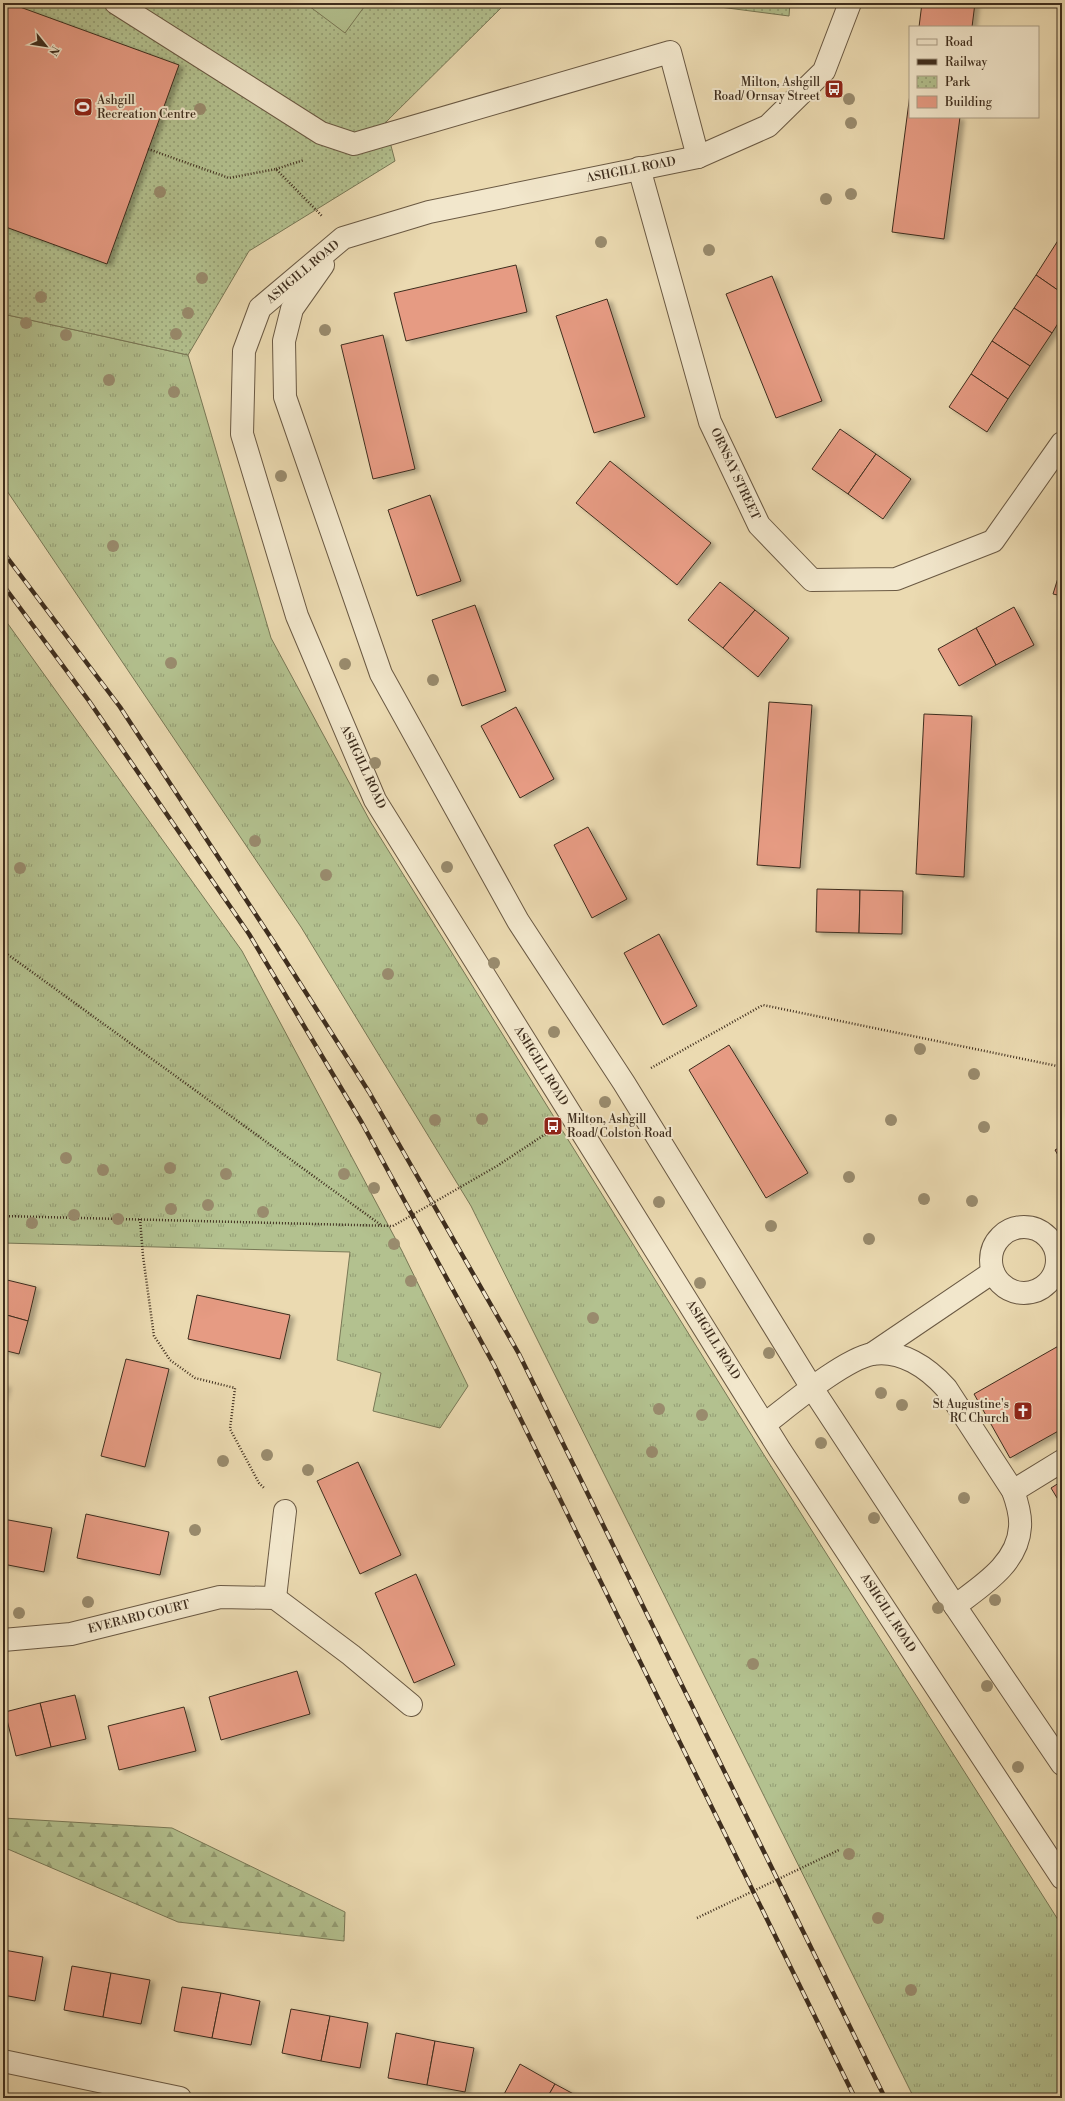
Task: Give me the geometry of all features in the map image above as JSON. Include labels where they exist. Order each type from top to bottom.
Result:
[{"type":"street","points":[[116,3],[321,133],[354,144],[670,52],[698,157]]},
{"type":"street","name":"ASHGILL ROAD","points":[[850,3],[824,71],[768,126],[698,157],[429,212],[343,238],[260,308],[244,351],[242,434],[297,616],[375,800],[785,1457],[1062,1878]]},
{"type":"street","name":"ORNSAY STREET","points":[[640,168],[710,422],[759,525],[812,580],[896,579],[993,541],[1062,443]]},
{"type":"street","name":"ASHGILL ROAD","points":[[343,238],[292,309],[284,341],[285,397],[381,674],[518,921],[624,1083],[812,1388],[955,1606],[1062,1764]]},
{"type":"street","points":[[765,1424],[812,1388],[850,1364],[872,1354],[993,1272]]},
{"type":"street","points":[[872,1354],[888,1354],[907,1358],[936,1376],[946,1388],[1013,1491],[1018,1508],[1020,1528],[1016,1545],[1007,1562],[988,1580],[955,1606]]},
{"type":"street","points":[[1013,1491],[1062,1461]]},
{"type":"street","points":[[285,1511],[275,1598],[351,1655],[411,1705]]},
{"type":"street","name":"EVERARD COURT","points":[[3,1640],[71,1634],[220,1597],[275,1598]]},
{"type":"street","points":[[3,2061],[180,2098]]},
{"type":"path","points":[[148,149],[229,178],[276,169],[343,238]]},
{"type":"path","points":[[3,951],[381,1225]]},
{"type":"path","points":[[624,1083],[763,1005],[1062,1067]]},
{"type":"path","points":[[3,1216],[393,1226],[497,1166],[572,1116]]},
{"type":"path","points":[[140,1219],[143,1256],[154,1336],[170,1360],[195,1378],[235,1388],[230,1428],[259,1483],[285,1511]]},
{"type":"path","points":[[697,1918],[839,1850]]},
{"type":"green space","points":[[3,3],[506,3],[385,123],[395,161],[249,251],[188,355],[3,314]]},
{"type":"green space","points":[[305,3],[367,3],[345,33]]},
{"type":"green space","points":[[689,3],[790,3],[789,16]]},
{"type":"green space","points":[[3,314],[188,355],[271,638],[370,821],[764,1455],[1062,1926],[1062,2098],[914,2098],[471,1206],[301,927],[3,485]]},
{"type":"green space","points":[[3,617],[242,951],[402,1251],[468,1386],[440,1428],[373,1411],[381,1373],[337,1360],[350,1252],[3,1243]]},
{"type":"green space","points":[[3,1818],[172,1828],[345,1912],[344,1941],[178,1922],[3,1847]]},
{"type":"building","name":"Ashgill Recreation Centre","points":[[3,3],[9,3],[179,65],[107,264],[3,226]]},
{"type":"building","points":[[922,3],[975,3],[972,26],[919,26]]},
{"type":"building","points":[[909,102],[909,118],[960,118],[944,239],[892,232]]},
{"type":"building","points":[[1062,235],[1062,246],[1057,242]]},
{"type":"building","points":[[1057,242],[1062,246],[1062,293],[1036,275]]},
{"type":"building","points":[[516,265],[527,312],[406,341],[394,293]]},
{"type":"building","points":[[1036,275],[1062,293],[1062,317],[1052,333],[1014,308]]},
{"type":"building","points":[[772,276],[822,401],[776,418],[726,294]]},
{"type":"building","points":[[607,299],[645,417],[594,433],[556,316]]},
{"type":"building","points":[[1014,308],[1052,333],[1030,366],[992,341]]},
{"type":"building","points":[[383,335],[415,469],[373,479],[341,345]]},
{"type":"building","points":[[992,341],[1030,366],[1008,399],[971,374]]},
{"type":"building","points":[[971,374],[1008,399],[987,432],[949,407]]},
{"type":"building","points":[[840,429],[876,454],[848,494],[812,469]]},
{"type":"building","points":[[876,454],[911,479],[883,519],[848,494]]},
{"type":"building","points":[[610,461],[711,543],[677,585],[576,503]]},
{"type":"building","points":[[430,495],[461,581],[417,596],[388,510]]},
{"type":"building","points":[[1062,565],[1062,596],[1053,594]]},
{"type":"building","points":[[720,582],[755,610],[723,648],[688,620]]},
{"type":"building","points":[[475,605],[506,691],[462,706],[432,620]]},
{"type":"building","points":[[1014,607],[1034,645],[996,665],[976,628]]},
{"type":"building","points":[[755,610],[789,638],[758,677],[723,648]]},
{"type":"building","points":[[976,628],[996,665],[959,686],[938,649]]},
{"type":"building","points":[[769,702],[812,705],[800,868],[757,865]]},
{"type":"building","points":[[516,707],[554,779],[520,798],[481,726]]},
{"type":"building","points":[[924,714],[972,716],[964,877],[916,874]]},
{"type":"building","points":[[588,827],[627,899],[592,918],[554,845]]},
{"type":"building","points":[[817,889],[860,890],[859,933],[816,932]]},
{"type":"building","points":[[860,890],[903,891],[902,934],[859,933]]},
{"type":"building","points":[[659,934],[697,1006],[663,1025],[624,953]]},
{"type":"building","points":[[729,1045],[808,1173],[766,1198],[689,1070]]},
{"type":"building","points":[[1062,1146],[1062,1162],[1055,1150]]},
{"type":"building","points":[[3,1279],[36,1287],[28,1321],[3,1314]]},
{"type":"building","points":[[197,1295],[290,1315],[280,1359],[188,1339]]},
{"type":"building","points":[[3,1314],[28,1321],[19,1354],[3,1350]]},
{"type":"building","name":"St Augustine's RC Church","points":[[1062,1344],[1062,1429],[1010,1458],[974,1394]]},
{"type":"building","points":[[126,1359],[169,1369],[145,1467],[101,1456]]},
{"type":"building","points":[[3,1384],[6,1385],[3,1398]]},
{"type":"building","points":[[358,1462],[401,1555],[360,1574],[317,1481]]},
{"type":"building","points":[[1062,1481],[1062,1506],[1051,1488]]},
{"type":"building","points":[[86,1514],[169,1532],[160,1575],[77,1558]]},
{"type":"building","points":[[3,1519],[52,1528],[44,1572],[3,1564]]},
{"type":"building","points":[[416,1574],[455,1665],[414,1683],[375,1593]]},
{"type":"building","points":[[297,1671],[310,1714],[221,1740],[209,1697]]},
{"type":"building","points":[[75,1695],[86,1739],[51,1747],[40,1703]]},
{"type":"building","points":[[40,1703],[51,1747],[16,1756],[5,1712]]},
{"type":"building","points":[[184,1707],[196,1751],[119,1770],[108,1726]]},
{"type":"building","points":[[4,1950],[43,1957],[35,2001],[3,1995]]},
{"type":"building","points":[[72,1966],[111,1973],[103,2017],[64,2010]]},
{"type":"building","points":[[111,1973],[150,1980],[141,2024],[103,2017]]},
{"type":"building","points":[[182,1987],[221,1993],[212,2038],[174,2031]]},
{"type":"building","points":[[221,1993],[260,2001],[251,2045],[212,2038]]},
{"type":"building","points":[[291,2009],[330,2016],[321,2061],[282,2053]]},
{"type":"building","points":[[330,2016],[368,2023],[360,2068],[321,2061]]},
{"type":"building","points":[[396,2033],[435,2041],[427,2085],[388,2078]]},
{"type":"building","points":[[435,2041],[474,2048],[465,2092],[427,2085]]},
{"type":"building","points":[[520,2064],[555,2084],[547,2098],[502,2098]]},
{"type":"building","points":[[555,2084],[581,2098],[547,2098]]},
{"type":"railway","points":[[3,552],[120,707],[275,944],[369,1092],[519,1354],[885,2098]]},
{"type":"railway","points":[[3,585],[89,701],[249,934],[362,1123],[494,1365],[855,2098]]},
{"type":"place","name":"Milton, Ashgill Road/ Ornsay Street","points":[[834,89]]},
{"type":"place","name":"Ashgill Recreation Centre","points":[[83,107]]},
{"type":"place","name":"Milton, Ashgill Road/ Colston Road","points":[[553,1126]]},
{"type":"place","name":"St Augustine's RC Church","points":[[1023,1411]]}]
